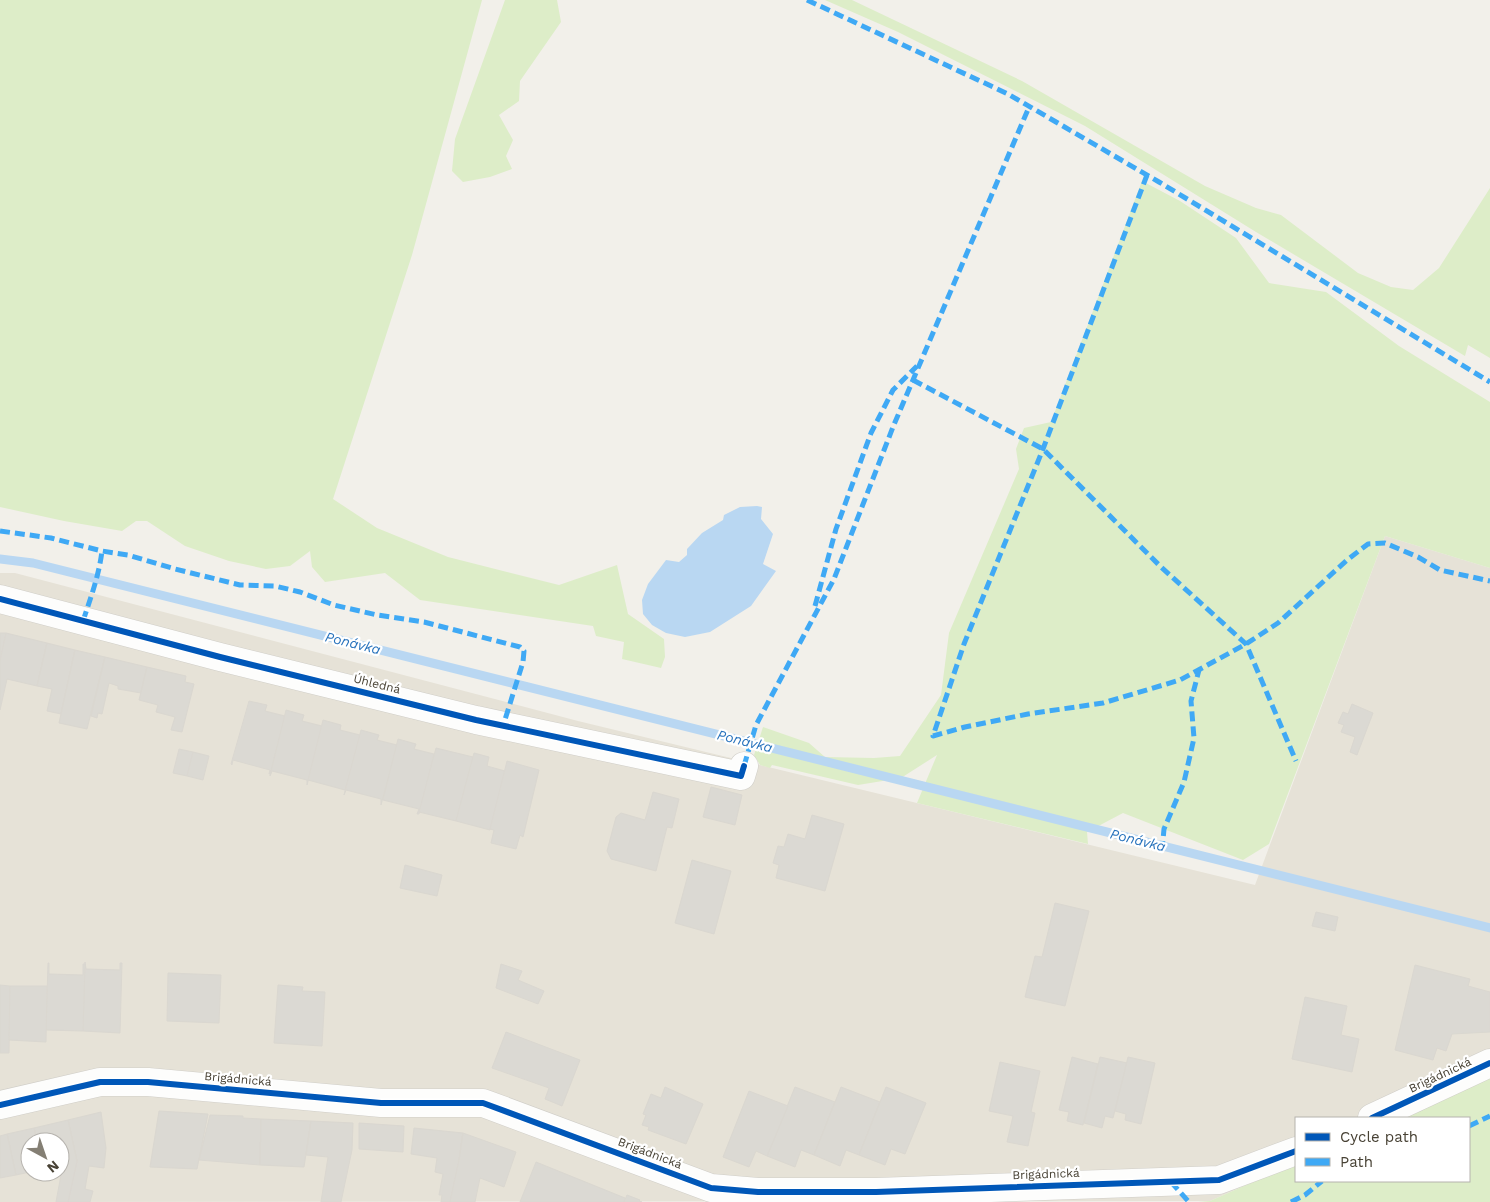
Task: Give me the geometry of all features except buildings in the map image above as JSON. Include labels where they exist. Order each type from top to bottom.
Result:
[{"type":"street","name":"Úhledná","points":[[0,599],[476,720],[741,776],[744,766]]},
{"type":"street","name":"Brigádnická","points":[[1374,1117],[1490,1063]]},
{"type":"street","name":"Brigádnická","points":[[0,1105],[100,1082],[148,1082],[381,1103],[483,1103],[711,1188],[758,1192],[876,1192],[1219,1180],[1295,1152]]},
{"type":"shaded area","points":[[1385,536],[1490,568],[1490,1078],[1400,1117],[1295,1117],[1295,1163],[1210,1201],[0,1202],[0,573],[15,573],[578,721],[1255,885]]},
{"type":"green space","points":[[0,0],[482,0],[412,255],[333,499],[377,528],[448,557],[559,585],[617,565],[628,614],[664,639],[665,657],[661,668],[622,659],[624,642],[596,636],[593,626],[420,600],[385,573],[325,582],[312,567],[310,551],[290,566],[266,569],[229,561],[185,546],[147,521],[136,521],[122,531],[0,507]]},
{"type":"green space","points":[[505,0],[557,0],[561,22],[520,81],[519,101],[499,115],[513,140],[506,156],[512,169],[490,177],[463,182],[452,171],[455,139]]},
{"type":"green space","points":[[825,0],[852,0],[1022,81],[1205,186],[1256,208],[1281,215],[1358,273],[1391,287],[1413,290],[1439,268],[1490,188],[1490,358],[1468,345],[1465,356],[1256,232],[1085,126],[898,32]]},
{"type":"green space","points":[[1142,181],[1180,201],[1236,238],[1269,283],[1326,292],[1399,346],[1490,402],[1490,568],[1385,536],[1269,844],[1243,860],[1123,813],[1087,832],[1088,844],[917,803],[937,755],[901,778],[858,785],[772,765],[770,768],[760,765],[754,755],[763,727],[809,743],[825,757],[874,758],[900,756],[941,695],[949,633],[1019,469],[1016,449],[1024,428],[1051,422]]},
{"type":"green space","points":[[1490,1078],[1490,1202],[1198,1202],[1210,1201],[1295,1163],[1295,1182],[1470,1182],[1470,1117],[1400,1117]]},
{"type":"water","points":[[740,507],[762,507],[761,519],[773,534],[763,564],[776,571],[751,606],[710,632],[685,637],[666,633],[652,625],[643,614],[642,600],[648,584],[666,560],[679,562],[687,555],[687,549],[702,533],[723,520],[724,515]]},
{"type":"waterway","name":"Ponávka","points":[[0,559],[33,563],[1490,928]]},
{"type":"marked path","points":[[807,0],[1008,94],[1159,182],[1490,382]]},
{"type":"marked path","points":[[744,766],[756,725],[834,579],[893,427],[1029,107]]},
{"type":"marked path","points":[[1147,175],[1043,449],[964,644],[933,736],[965,727],[1028,714],[1103,703],[1180,680],[1246,644],[1278,623],[1347,560],[1368,544],[1385,543],[1418,557],[1440,570],[1490,581]]},
{"type":"marked path","points":[[815,606],[836,529],[871,433],[893,390],[917,366]]},
{"type":"marked path","points":[[913,380],[1043,449],[1161,567],[1246,644],[1296,761]]},
{"type":"marked path","points":[[0,531],[51,538],[102,551],[128,555],[240,585],[275,586],[300,592],[334,605],[377,615],[424,622],[520,647],[524,651],[523,662],[503,726]]},
{"type":"marked path","points":[[83,621],[97,577],[102,551]]},
{"type":"marked path","points":[[1162,851],[1164,829],[1184,782],[1194,738],[1191,701],[1199,670]]},
{"type":"marked path","points":[[1470,1126],[1490,1116]]},
{"type":"marked path","points":[[1171,1182],[1189,1202]]},
{"type":"marked path","points":[[1291,1202],[1305,1195],[1321,1182]]},
{"type":"cycle path","points":[[0,599],[220,657],[476,720],[741,776],[744,766]]},
{"type":"cycle path","points":[[1374,1117],[1490,1063]]},
{"type":"cycle path","points":[[0,1105],[100,1082],[148,1082],[381,1103],[483,1103],[711,1188],[758,1192],[876,1192],[1219,1180],[1295,1151]]}]
